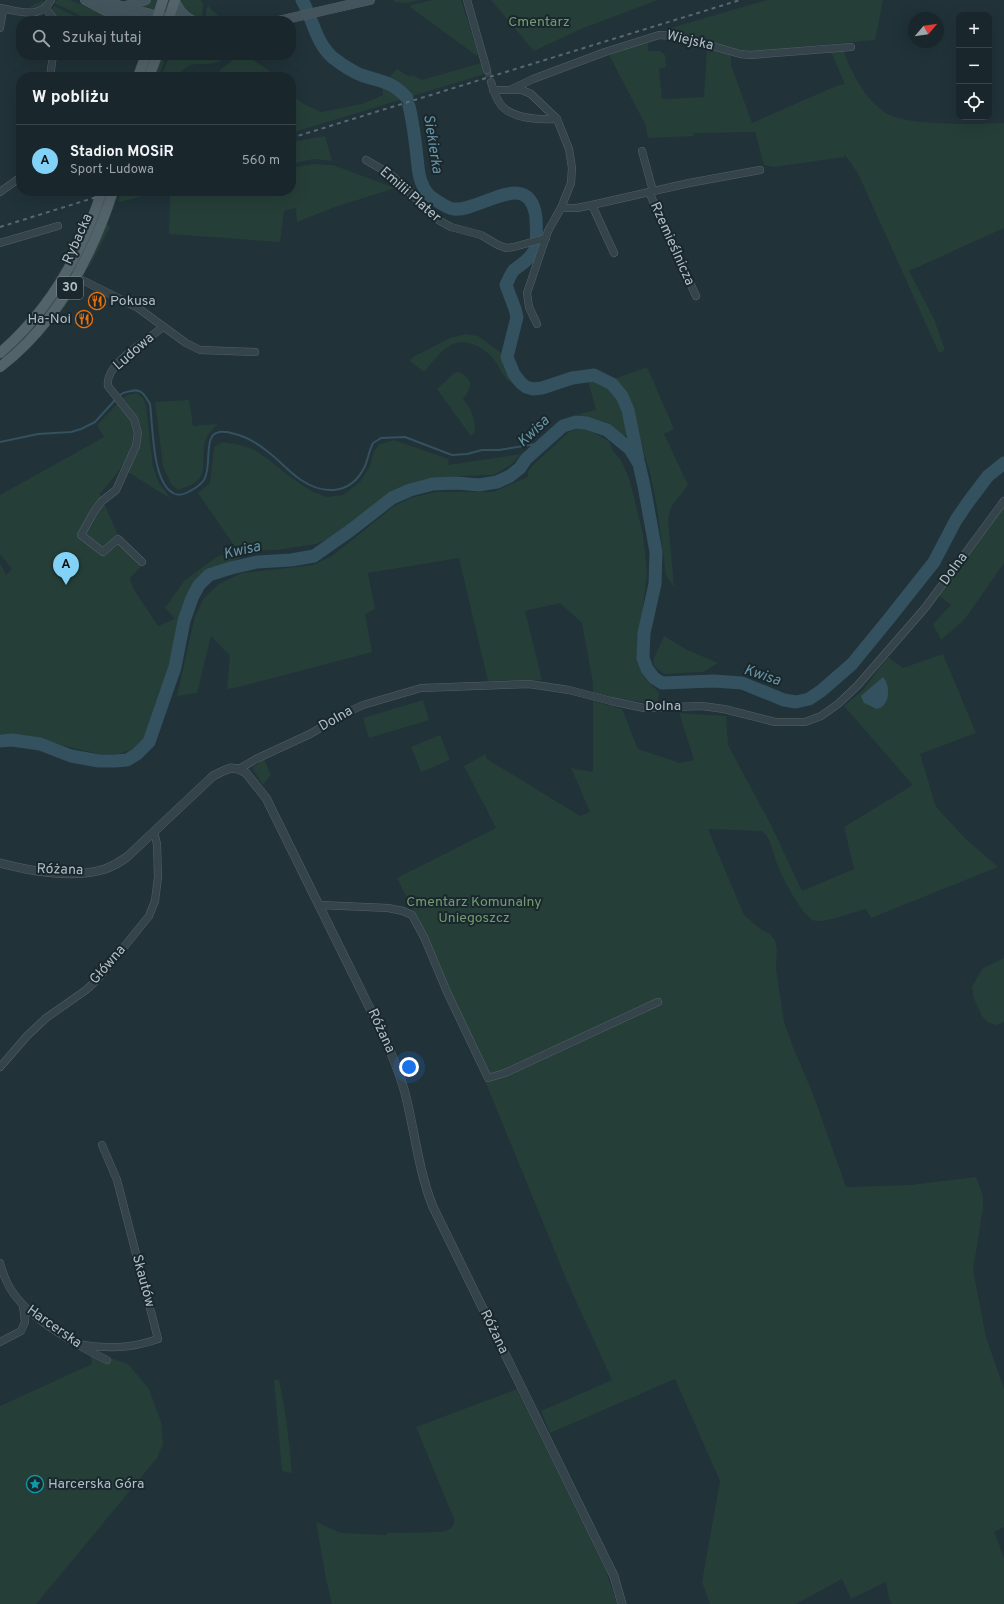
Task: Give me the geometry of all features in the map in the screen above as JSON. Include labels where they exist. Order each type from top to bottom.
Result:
[{"type":"main road","points":[[85,0],[106,11],[123,16]]},
{"type":"main road","points":[[99,0],[124,6],[152,16]]},
{"type":"main road","points":[[124,6],[140,3],[146,0]]},
{"type":"main road","points":[[158,16],[163,0]]},
{"type":"main road","points":[[169,16],[174,0]]},
{"type":"main road","points":[[174,0],[180,11],[185,16]]},
{"type":"main road","points":[[296,17],[369,0]]},
{"type":"main road","points":[[140,72],[144,60]]},
{"type":"main road","points":[[151,72],[155,60]]},
{"type":"main road","name":"Rybacka","points":[[0,353],[36,317],[57,290],[88,228],[100,196]]},
{"type":"main road","name":"Rybacka","points":[[0,367],[23,347],[61,302],[76,277],[95,239],[111,196]]},
{"type":"street","points":[[0,28],[1,9],[35,13],[45,8],[51,0]]},
{"type":"street","points":[[467,0],[488,70]]},
{"type":"street","points":[[45,8],[52,16]]},
{"type":"street","name":"Wiejska","points":[[512,89],[533,79],[605,52],[658,35],[678,36],[736,53],[750,55],[851,47]]},
{"type":"street","points":[[51,72],[52,60]]},
{"type":"street","points":[[491,82],[499,103],[513,114],[526,117],[557,119]]},
{"type":"street","points":[[494,90],[522,90],[531,94],[557,119],[567,143],[572,168],[571,183],[562,208],[543,238],[527,293],[529,307],[537,324]]},
{"type":"street","name":"Rzemieślnicza","points":[[642,151],[651,192],[696,296]]},
{"type":"street","name":"Emilii Plater","points":[[366,160],[390,174],[440,221],[451,227],[481,235],[506,248],[543,238]]},
{"type":"street","name":"Rzemieślnicza","points":[[562,208],[577,208],[760,170]]},
{"type":"street","points":[[0,192],[16,181]]},
{"type":"street","points":[[592,205],[614,253]]},
{"type":"street","points":[[0,243],[58,226]]},
{"type":"street","points":[[67,272],[138,308],[186,343],[200,350],[255,352]]},
{"type":"street","name":"Ludowa","points":[[142,562],[118,539],[103,552],[82,535],[98,505],[116,490],[136,446],[138,433],[134,419],[108,386],[107,381],[113,368],[127,354],[163,327]]},
{"type":"street","name":"Dolna","points":[[239,769],[256,759],[310,734],[344,714],[363,705],[421,688],[529,684],[569,690],[644,708],[702,706],[724,709],[775,722],[805,722],[821,716],[838,704],[858,685],[925,608],[1004,501]]},
{"type":"street","name":"Różana","points":[[0,863],[50,873],[77,874],[104,869],[117,864],[127,857],[213,776],[231,768],[239,769],[250,778],[266,798],[378,1024],[397,1068],[406,1096],[424,1183],[433,1207],[610,1569],[617,1584],[622,1604]]},
{"type":"street","name":"Główna","points":[[0,1067],[27,1036],[46,1018],[86,990],[98,978],[149,916],[156,901],[158,877],[157,844],[154,832]]},
{"type":"street","points":[[320,905],[388,908],[404,911],[412,915],[424,937],[447,992],[488,1078],[505,1073],[658,1002]]},
{"type":"street","name":"Skautów","points":[[78,1344],[102,1348],[132,1347],[158,1339],[117,1180],[102,1145]]},
{"type":"street","name":"Harcerska","points":[[0,1264],[8,1284],[23,1305],[62,1335],[107,1360]]},
{"type":"street","points":[[0,1342],[21,1331],[25,1322],[23,1305]]},
{"type":"green space","points":[[58,0],[70,0],[110,16],[81,16],[54,3]]},
{"type":"green space","points":[[153,0],[159,0],[155,12],[141,7]]},
{"type":"green space","points":[[180,0],[201,0],[203,5],[202,16],[191,16],[180,6]]},
{"type":"green space","points":[[394,0],[421,0],[406,3],[394,2]]},
{"type":"green space","points":[[433,0],[461,0],[478,52],[477,56],[410,7],[411,5]]},
{"type":"green space","name":"Cmentarz","points":[[491,0],[658,0],[581,29],[534,51]]},
{"type":"green space","points":[[767,0],[883,0],[875,40],[754,51],[731,48],[664,30]]},
{"type":"green space","points":[[42,1],[45,2],[38,8],[30,8],[33,5]]},
{"type":"green space","points":[[54,6],[75,16],[58,16],[51,10]]},
{"type":"green space","points":[[208,6],[219,16],[206,16],[206,9]]},
{"type":"green space","points":[[648,40],[648,51],[660,51],[665,55],[666,67],[659,69],[662,99],[704,97],[707,47],[731,54],[731,65],[752,123],[836,86],[845,84],[831,52],[843,50],[854,75],[864,91],[876,105],[883,111],[893,116],[906,120],[923,122],[977,124],[1004,123],[1004,228],[909,271],[934,319],[945,350],[939,353],[857,172],[845,155],[844,157],[774,167],[764,165],[755,132],[693,133],[694,136],[648,138],[645,124],[608,53]]},
{"type":"green space","points":[[159,60],[163,60],[161,72],[155,72]]},
{"type":"green space","points":[[168,60],[221,60],[210,64],[191,65],[181,72],[163,72]]},
{"type":"green space","points":[[253,60],[270,72],[220,72],[220,70],[232,61]]},
{"type":"green space","points":[[481,63],[485,74],[296,131],[296,98],[321,112],[362,104],[383,95],[382,85],[397,69],[410,77],[413,75],[422,80]]},
{"type":"green space","points":[[325,136],[332,161],[314,159],[296,163],[296,141]]},
{"type":"green space","points":[[313,164],[333,165],[395,188],[335,207],[297,222],[296,208],[284,211],[280,242],[169,234],[170,196],[296,196],[296,167]]},
{"type":"green space","points":[[120,196],[142,196],[120,202],[118,201]]},
{"type":"green space","points":[[107,224],[110,227],[89,268],[89,266]]},
{"type":"green space","points":[[77,285],[77,288],[65,307],[48,327],[47,326]]},
{"type":"green space","points":[[466,334],[478,336],[503,354],[507,367],[521,388],[529,394],[511,383],[506,378],[490,355],[472,344],[461,342],[451,345],[440,354],[424,372],[410,361],[413,357],[450,338]]},
{"type":"green space","points":[[647,367],[674,429],[664,434],[688,485],[671,507],[668,519],[674,587],[666,575],[657,507],[651,477],[631,406],[624,389],[610,377],[617,378]]},
{"type":"green space","points":[[459,372],[467,378],[470,384],[470,387],[463,399],[469,406],[474,418],[475,432],[471,436],[437,389],[454,373]]},
{"type":"green space","points":[[581,378],[591,378],[601,381],[615,392],[625,408],[631,434],[627,436],[623,435],[603,421],[584,420],[579,414],[596,410],[588,381],[558,389],[567,383]]},
{"type":"green space","points":[[137,393],[143,398],[146,406],[153,467],[159,483],[171,499],[128,472],[138,441],[139,426],[131,409],[123,398],[127,395]]},
{"type":"green space","points":[[189,400],[193,426],[218,424],[210,432],[205,442],[203,466],[200,478],[189,486],[178,490],[171,484],[163,466],[155,402]]},
{"type":"green space","points":[[118,403],[132,425],[134,433],[133,441],[127,457],[111,481],[100,494],[118,535],[145,562],[130,578],[133,588],[158,626],[175,619],[165,608],[185,580],[218,556],[238,551],[240,558],[204,574],[190,589],[172,658],[144,741],[134,749],[118,754],[99,754],[27,737],[0,734],[0,563],[6,575],[12,569],[0,554],[0,495],[104,437],[97,425]]},
{"type":"green space","points":[[580,428],[592,432],[609,441],[612,450],[621,460],[630,481],[643,534],[647,573],[638,649],[640,668],[648,682],[659,692],[658,704],[593,694],[593,683],[582,623],[560,603],[525,611],[542,680],[488,681],[459,558],[368,573],[375,609],[365,614],[372,652],[227,689],[230,656],[211,636],[197,693],[177,696],[195,616],[204,598],[219,584],[242,573],[313,565],[332,556],[393,507],[410,498],[436,492],[493,492],[528,477],[528,471],[533,465],[569,432]]},
{"type":"green space","points":[[394,440],[449,459],[448,465],[521,454],[512,464],[494,475],[457,476],[436,479],[397,489],[369,509],[345,531],[316,544],[277,550],[238,551],[198,493],[210,483],[214,447],[222,442],[253,449],[290,477],[313,492],[327,497],[343,495],[360,482],[370,466],[374,451],[380,444]]},
{"type":"green space","points":[[1004,506],[1004,563],[964,620],[941,640],[933,624],[951,605],[938,595]]},
{"type":"green space","points":[[664,636],[687,650],[718,663],[703,672],[664,674],[654,666],[653,660]]},
{"type":"green space","name":"Cmentarz Komunalny Uniegoszcz","points":[[943,654],[976,733],[920,754],[936,807],[967,840],[998,867],[871,918],[866,909],[834,918],[816,921],[811,919],[805,913],[787,885],[778,867],[769,841],[762,831],[708,829],[744,915],[762,930],[770,934],[775,940],[777,949],[776,969],[784,1022],[813,1094],[846,1187],[910,1185],[976,1177],[983,1196],[983,1208],[973,1270],[986,1337],[1004,1389],[1004,1527],[994,1532],[1004,1558],[1004,1604],[892,1604],[889,1598],[886,1582],[851,1599],[842,1579],[796,1604],[710,1604],[702,1582],[720,1481],[675,1379],[550,1433],[541,1411],[612,1380],[567,1281],[424,932],[397,878],[496,828],[464,766],[485,754],[487,759],[580,816],[590,812],[571,768],[593,772],[593,701],[622,709],[638,749],[680,763],[694,760],[679,713],[726,716],[728,745],[772,827],[802,891],[854,869],[844,827],[913,785],[844,706],[863,690],[888,657],[903,668]]},
{"type":"green space","points":[[423,700],[429,720],[369,738],[363,718]]},
{"type":"green space","points":[[440,735],[450,760],[421,772],[411,747]]},
{"type":"green space","points":[[264,759],[271,775],[263,785],[252,768]]},
{"type":"green space","points":[[1004,958],[1004,1022],[997,1025],[989,1023],[982,1016],[974,999],[972,987],[982,969]]},
{"type":"green space","points":[[88,1353],[96,1358],[113,1359],[128,1364],[149,1389],[161,1422],[163,1444],[157,1458],[36,1604],[0,1604],[0,1406],[92,1364]]},
{"type":"green space","points":[[274,1380],[279,1380],[287,1426],[292,1473],[282,1471]]},
{"type":"green space","points":[[517,1389],[606,1571],[617,1604],[332,1604],[316,1522],[341,1533],[387,1535],[386,1533],[443,1532],[450,1529],[454,1524],[454,1519],[416,1427]]},
{"type":"water","points":[[883,677],[886,681],[888,695],[885,704],[877,709],[864,703],[861,696]]},
{"type":"waterway","name":"Siekierka","points":[[302,0],[318,37],[326,51],[332,57],[361,75],[391,85],[402,92],[407,98]]},
{"type":"waterway","name":"Siekierka","points":[[409,106],[421,183],[428,194],[436,201],[451,209],[465,208],[502,195],[514,193],[524,195],[532,203],[536,218],[535,248],[530,257],[513,271],[506,285],[517,317],[507,357],[514,374],[526,387],[533,389],[542,388],[572,378],[594,375],[612,384],[622,396],[628,410],[638,459]]},
{"type":"waterway","points":[[119,396],[126,392],[135,390],[143,393],[150,404],[157,466],[166,487],[173,493],[177,494],[188,492],[204,480],[207,472],[209,445],[211,438],[215,433],[223,432],[235,434],[252,441],[259,445],[301,480],[310,485],[328,490],[337,490],[353,482],[360,475],[365,466],[373,443],[381,438],[405,437],[452,455],[467,454],[482,450],[499,450],[542,443]]},
{"type":"waterway","points":[[0,442],[38,434],[71,432],[81,429],[95,422],[116,399]]},
{"type":"waterway","name":"Kwisa","points":[[0,741],[12,740],[40,744],[71,756],[99,761],[127,760],[137,754],[149,742],[175,667],[184,621],[192,598],[199,585],[209,575],[257,562],[291,560],[314,556],[351,530],[392,498],[410,490],[433,484],[457,483],[479,485],[497,482],[510,476],[520,468],[526,459],[563,426],[576,422],[586,423],[607,430],[630,449],[639,464],[656,552],[655,584],[644,633],[643,658],[647,669],[654,678],[662,683],[714,681],[742,683],[784,700],[796,702],[809,699],[821,691],[852,664],[934,562],[956,520],[969,501],[988,476],[1004,463]]},
{"type":"tunnel","points":[[487,70],[491,82]]},
{"type":"railway","points":[[296,136],[740,0]]},
{"type":"railway","points":[[0,227],[100,196]]},
{"type":"place","name":"Pokusa","points":[[97,301]]},
{"type":"place","name":"Ha-Noi","points":[[84,319]]},
{"type":"place","name":"Stadion MOSiR","points":[[66,585]]},
{"type":"place","name":"Harcerska Góra","points":[[35,1484]]}]
